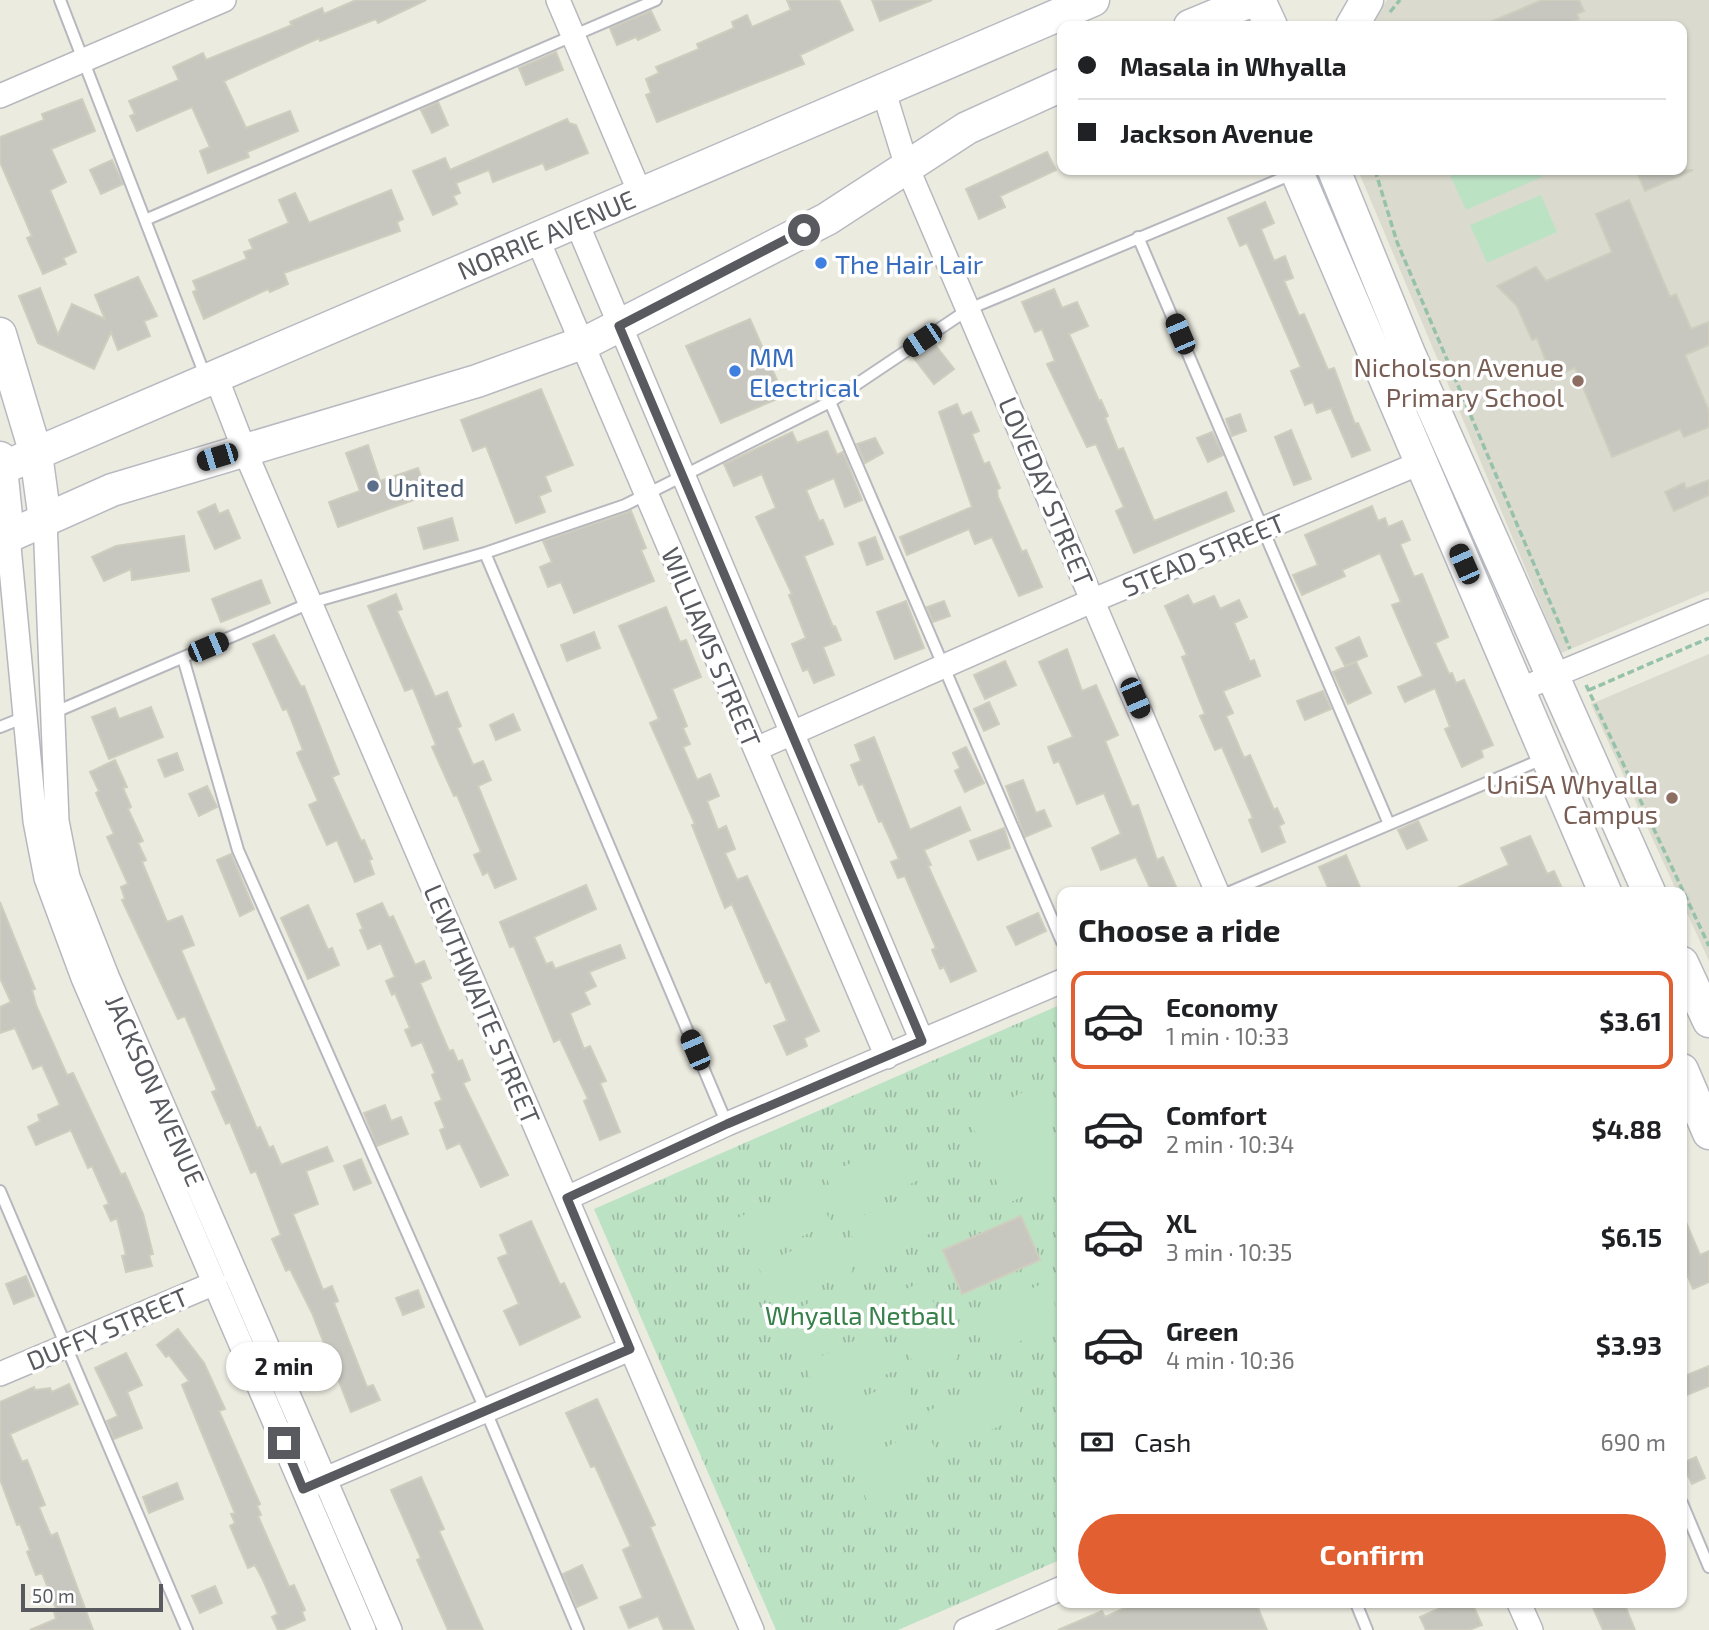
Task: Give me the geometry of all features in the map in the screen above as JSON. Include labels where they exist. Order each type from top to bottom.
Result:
[{"type":"main road","name":"NORRIE AVENUE","points":[[1,465],[36,454],[212,379],[883,89],[1050,13],[1093,0]]},
{"type":"main road","points":[[1259,0],[1269,21]]},
{"type":"main road","points":[[1355,21],[1367,0]]},
{"type":"main road","points":[[1203,21],[1235,9]]},
{"type":"main road","points":[[1,465],[4,538],[112,490],[477,382],[582,344],[619,326],[827,219],[967,128],[1057,87]]},
{"type":"main road","points":[[1299,175],[1603,887]]},
{"type":"main road","points":[[1336,175],[1410,356],[1564,672],[1647,887]]},
{"type":"main road","points":[[1344,175],[1350,206]]},
{"type":"main road","points":[[0,334],[36,454],[45,520]]},
{"type":"main road","points":[[1687,973],[1709,1021]]},
{"type":"main road","points":[[1687,1083],[1709,1133]]},
{"type":"street","points":[[0,96],[224,0]]},
{"type":"street","points":[[558,0],[640,193]]},
{"type":"street","name":"LOVEDAY STREET","points":[[883,89],[907,167],[1215,887]]},
{"type":"street","name":"WILLIAMS STREET","points":[[576,221],[922,1041]]},
{"type":"street","name":"WILLIAMS STREET","points":[[537,238],[887,1056]]},
{"type":"street","name":"LEWTHWAITE STREET","points":[[212,379],[752,1630]]},
{"type":"street","name":"STEAD STREET","points":[[756,750],[1094,600],[1420,463]]},
{"type":"street","name":"JACKSON AVENUE","points":[[45,520],[57,821],[68,877],[107,976],[390,1630]]},
{"type":"street","name":"JACKSON AVENUE","points":[[4,538],[35,821],[46,878],[83,978],[364,1630]]},
{"type":"street","points":[[1519,690],[1709,611]]},
{"type":"street","points":[[567,1198],[727,1124],[1057,983]]},
{"type":"street","name":"DUFFY STREET","points":[[0,1374],[215,1283]]},
{"type":"street","points":[[303,1489],[630,1349]]},
{"type":"street","points":[[966,1630],[1057,1590]]},
{"type":"street","points":[[1521,1608],[1531,1630]]},
{"type":"lane","points":[[60,0],[145,220],[212,379]]},
{"type":"lane","points":[[145,220],[656,0]]},
{"type":"lane","points":[[51,713],[310,603],[485,553],[646,495],[830,402],[969,309],[1287,175]]},
{"type":"lane","points":[[1138,237],[1389,824]]},
{"type":"lane","points":[[830,402],[1057,930]]},
{"type":"lane","points":[[485,553],[727,1124]]},
{"type":"lane","points":[[183,658],[238,850],[485,1409],[578,1630]]},
{"type":"lane","points":[[0,727],[25,717]]},
{"type":"lane","points":[[1242,887],[1548,757]]},
{"type":"lane","points":[[0,1191],[187,1630]]},
{"type":"lane","points":[[1687,1515],[1709,1567]]},
{"type":"lane","points":[[1358,1608],[1367,1630]]},
{"type":"path","points":[[1377,175],[1397,242],[1564,672],[1589,690],[1681,887]]},
{"type":"path","points":[[1589,690],[1709,638]]},
{"type":"path","points":[[1687,899],[1709,946]]},
{"type":"shaded area","name":"Nicholson Avenue Primary School","points":[[1387,0],[1709,0],[1709,591],[1561,653],[1360,175],[1687,175],[1687,21],[1372,21]]},
{"type":"shaded area","name":"UniSA Whyalla Campus","points":[[1709,654],[1709,961],[1687,913],[1687,887],[1675,887],[1591,704]]},
{"type":"green space","points":[[1450,175],[1541,175],[1542,177],[1466,210]]},
{"type":"green space","points":[[1541,195],[1557,232],[1487,263],[1470,225]]},
{"type":"green space","name":"Whyalla Netball","points":[[1057,1006],[1057,1561],[898,1630],[776,1630],[594,1209]]},
{"type":"green space","points":[[1044,1083],[1057,1112],[1057,1125],[986,1157],[968,1117]]},
{"type":"green space","points":[[1057,1133],[1057,1181],[1006,1204],[989,1164]]},
{"type":"green space","points":[[901,1140],[919,1180],[843,1214],[825,1175]]},
{"type":"green space","points":[[813,1183],[831,1223],[755,1258],[737,1218]]},
{"type":"green space","points":[[923,1189],[940,1229],[864,1263],[846,1223]]},
{"type":"green space","points":[[834,1232],[853,1271],[776,1306],[758,1266]]},
{"type":"green space","points":[[857,1281],[875,1321],[799,1356],[781,1316]]},
{"type":"green space","points":[[924,1281],[958,1358],[919,1376],[884,1299]]},
{"type":"green space","points":[[1046,1282],[1057,1310],[1057,1324],[988,1356],[970,1316]]},
{"type":"green space","points":[[880,1329],[898,1369],[822,1403],[804,1364]]},
{"type":"green space","points":[[1004,1376],[1022,1416],[946,1450],[928,1411]]},
{"type":"green space","points":[[904,1379],[921,1419],[845,1453],[827,1413]]},
{"type":"green space","points":[[926,1429],[944,1469],[868,1503],[850,1463]]},
{"type":"building","points":[[356,0],[426,0],[378,23],[376,19],[320,41],[319,38],[224,81],[246,128],[290,111],[298,131],[247,152],[249,157],[208,173],[200,151],[210,147],[192,107],[137,131],[130,116],[135,114],[129,101],[179,80],[173,67],[203,53],[206,60],[292,25],[290,22],[322,8],[324,14]]},
{"type":"building","points":[[787,0],[839,0],[853,30],[800,55],[804,64],[657,122],[646,95],[651,93],[646,79],[659,73],[656,67],[699,49],[697,44],[734,28],[732,22],[747,15],[752,27],[791,10]]},
{"type":"building","points":[[872,0],[932,0],[880,21]]},
{"type":"building","points":[[1542,0],[1579,0],[1584,11],[1577,14],[1579,19],[1574,21],[1493,21]]},
{"type":"building","points":[[651,11],[660,30],[638,40],[636,37],[617,45],[610,28]]},
{"type":"building","points":[[556,52],[563,70],[526,85],[519,68]]},
{"type":"building","points":[[82,99],[95,131],[51,149],[66,182],[50,190],[76,252],[63,258],[66,264],[43,274],[27,238],[32,236],[0,162],[0,137],[44,120],[42,114]]},
{"type":"building","points":[[438,102],[448,125],[432,133],[421,110]]},
{"type":"building","points":[[567,119],[569,123],[576,125],[588,153],[546,170],[543,163],[493,182],[489,170],[456,183],[460,193],[453,196],[457,204],[433,215],[413,171],[445,158],[450,170]]},
{"type":"building","points":[[1047,152],[1056,170],[1000,196],[1005,207],[979,219],[966,189]]},
{"type":"building","points":[[112,160],[123,184],[101,194],[90,170]]},
{"type":"building","points":[[1638,175],[1682,175],[1645,191]]},
{"type":"building","points":[[391,190],[403,219],[397,222],[400,231],[284,273],[288,284],[270,292],[268,289],[204,319],[193,292],[197,290],[193,281],[247,259],[244,252],[253,249],[249,240],[289,223],[279,200],[295,193],[309,223]]},
{"type":"building","points":[[1629,200],[1670,297],[1676,294],[1691,329],[1709,322],[1709,345],[1685,355],[1709,411],[1709,427],[1684,437],[1680,429],[1612,457],[1575,368],[1559,374],[1556,367],[1549,369],[1537,338],[1532,340],[1517,306],[1497,286],[1536,267],[1546,281],[1612,252],[1596,214]]},
{"type":"building","points":[[1265,202],[1274,223],[1261,229],[1274,261],[1285,256],[1293,278],[1284,281],[1299,316],[1304,314],[1328,370],[1334,368],[1355,424],[1358,423],[1370,450],[1352,457],[1331,408],[1317,413],[1313,402],[1305,405],[1291,371],[1301,367],[1247,243],[1240,246],[1228,218]]},
{"type":"building","points":[[138,277],[157,316],[144,321],[150,336],[118,350],[111,332],[94,369],[38,343],[19,296],[40,288],[58,335],[72,304],[105,319],[95,295]]},
{"type":"building","points":[[1054,289],[1062,308],[1077,302],[1088,326],[1069,334],[1108,416],[1105,418],[1118,450],[1123,448],[1154,521],[1226,492],[1234,511],[1134,553],[1116,511],[1124,507],[1096,444],[1087,447],[1047,364],[1055,361],[1042,329],[1035,332],[1022,302]]},
{"type":"building","name":"MM Electrical","points":[[750,319],[784,396],[721,423],[686,346]]},
{"type":"building","points":[[933,342],[954,369],[934,384],[913,357]]},
{"type":"building","points":[[541,389],[573,465],[545,476],[551,491],[539,496],[545,512],[516,523],[486,446],[473,451],[461,420]]},
{"type":"building","points":[[957,404],[962,416],[971,412],[979,431],[972,434],[984,464],[989,462],[1000,488],[997,490],[998,497],[1022,552],[1026,550],[1042,587],[1019,596],[992,537],[975,544],[969,529],[907,555],[900,537],[972,507],[939,412]]},
{"type":"building","points":[[1240,414],[1246,431],[1232,436],[1226,419]]},
{"type":"building","points":[[1291,430],[1311,479],[1294,485],[1275,437]]},
{"type":"building","points":[[827,431],[837,455],[843,452],[862,500],[845,507],[834,478],[806,490],[819,521],[823,520],[833,544],[804,556],[841,640],[823,647],[834,675],[814,683],[808,669],[803,671],[792,644],[806,638],[789,595],[792,594],[756,517],[776,508],[762,474],[734,486],[724,464],[792,432],[797,443]]},
{"type":"building","points":[[1212,432],[1223,455],[1208,462],[1197,438]]},
{"type":"building","points":[[875,438],[883,453],[865,463],[857,444]]},
{"type":"building","points":[[368,445],[380,481],[418,468],[428,495],[338,527],[329,502],[360,491],[346,453]]},
{"type":"building","points":[[1709,480],[1709,495],[1674,511],[1665,492],[1684,483],[1686,489]]},
{"type":"building","points":[[215,504],[219,514],[228,510],[240,538],[215,549],[198,512]]},
{"type":"building","points":[[1372,506],[1378,521],[1385,518],[1388,527],[1402,521],[1410,540],[1400,544],[1414,577],[1422,574],[1448,637],[1435,643],[1456,683],[1464,680],[1493,745],[1481,750],[1483,757],[1462,767],[1445,729],[1450,727],[1435,688],[1405,702],[1398,687],[1423,676],[1392,605],[1401,602],[1380,553],[1342,570],[1345,576],[1302,595],[1293,575],[1318,565],[1305,535]]},
{"type":"building","points":[[631,511],[646,548],[641,550],[654,581],[574,613],[561,582],[548,587],[540,567],[552,562],[543,541]]},
{"type":"building","points":[[452,518],[458,540],[424,549],[418,528]]},
{"type":"building","points":[[184,536],[189,571],[132,580],[131,569],[104,581],[92,557],[116,546]]},
{"type":"building","points":[[875,537],[883,559],[867,565],[859,543]]},
{"type":"building","points":[[261,580],[270,603],[221,622],[212,599]]},
{"type":"building","points":[[396,594],[402,609],[397,611],[435,697],[447,692],[461,726],[457,728],[473,765],[483,761],[491,780],[478,786],[516,879],[495,888],[488,872],[483,875],[474,855],[481,852],[457,795],[454,796],[432,747],[436,745],[413,688],[405,691],[368,606]]},
{"type":"building","points":[[1188,595],[1193,605],[1214,596],[1220,609],[1239,600],[1247,617],[1234,623],[1250,662],[1254,660],[1260,676],[1223,691],[1233,713],[1226,716],[1244,758],[1250,755],[1274,810],[1277,808],[1284,823],[1279,826],[1285,842],[1262,852],[1249,820],[1253,818],[1222,747],[1215,750],[1200,716],[1205,714],[1182,657],[1187,655],[1165,606]]},
{"type":"building","points":[[906,601],[924,648],[895,659],[877,612]]},
{"type":"building","points":[[944,601],[950,616],[933,622],[927,607]]},
{"type":"building","points":[[666,607],[680,642],[686,640],[701,677],[672,689],[687,726],[683,728],[690,744],[683,747],[697,780],[710,774],[719,796],[707,801],[718,830],[726,826],[735,849],[725,853],[737,880],[747,876],[819,1031],[804,1038],[807,1046],[787,1055],[774,1026],[787,1021],[770,981],[766,983],[732,904],[725,908],[692,825],[695,824],[650,723],[659,719],[619,626]]},
{"type":"building","points":[[594,632],[600,648],[567,661],[561,645]]},
{"type":"building","points":[[274,635],[301,687],[304,686],[339,774],[332,777],[372,859],[369,860],[374,874],[355,882],[337,840],[327,845],[309,805],[318,801],[297,753],[303,750],[287,709],[283,710],[253,644]]},
{"type":"building","points":[[1359,637],[1367,656],[1345,666],[1336,648]]},
{"type":"building","points":[[1067,649],[1082,691],[1096,685],[1118,735],[1105,741],[1132,807],[1138,805],[1157,860],[1163,857],[1176,887],[1150,887],[1136,857],[1101,870],[1092,848],[1121,834],[1104,793],[1077,804],[1059,761],[1054,763],[1048,747],[1073,737],[1039,662]]},
{"type":"building","points":[[1005,661],[1016,685],[985,699],[974,675]]},
{"type":"building","points":[[1356,662],[1371,693],[1348,704],[1333,672]]},
{"type":"building","points":[[1323,691],[1331,709],[1305,720],[1297,701]]},
{"type":"building","points":[[989,702],[999,724],[984,731],[974,709]]},
{"type":"building","points":[[151,707],[163,737],[109,759],[92,717],[115,708],[119,719]]},
{"type":"building","points":[[513,714],[520,730],[496,740],[490,725]]},
{"type":"building","points":[[874,737],[910,830],[960,807],[970,830],[924,850],[931,865],[928,866],[976,971],[951,982],[944,967],[940,969],[932,950],[936,948],[905,876],[898,878],[891,862],[899,859],[882,821],[879,822],[863,784],[859,785],[851,765],[861,761],[855,745]]},
{"type":"building","points":[[966,747],[984,783],[965,792],[955,771],[960,768],[953,753]]},
{"type":"building","points":[[177,753],[183,770],[165,777],[158,760]]},
{"type":"building","points":[[115,760],[127,787],[123,788],[131,807],[128,809],[143,841],[138,843],[146,860],[142,862],[167,922],[182,916],[194,945],[181,950],[257,1129],[260,1127],[269,1148],[273,1146],[281,1165],[327,1147],[333,1161],[306,1171],[318,1204],[293,1214],[323,1290],[332,1286],[338,1301],[334,1303],[367,1387],[373,1385],[380,1400],[351,1412],[312,1313],[290,1269],[286,1271],[272,1239],[281,1235],[256,1171],[251,1173],[230,1122],[226,1124],[212,1092],[217,1090],[185,1016],[178,1019],[122,900],[125,899],[121,887],[128,884],[107,837],[114,834],[90,772]]},
{"type":"building","points":[[1023,780],[1036,813],[1044,810],[1051,826],[1025,837],[1006,786]]},
{"type":"building","points":[[207,786],[217,807],[199,816],[189,794]]},
{"type":"building","points":[[1418,821],[1427,840],[1407,849],[1398,830]]},
{"type":"building","points":[[1004,828],[1010,848],[978,860],[970,841]]},
{"type":"building","points":[[1530,836],[1547,874],[1554,871],[1561,886],[1459,887],[1509,865],[1501,848]]},
{"type":"building","points":[[231,854],[254,909],[240,916],[217,860]]},
{"type":"building","points":[[1346,855],[1360,887],[1328,887],[1319,867]]},
{"type":"building","points":[[586,885],[596,909],[534,937],[546,964],[552,962],[555,969],[620,945],[625,958],[589,972],[596,986],[584,992],[590,1004],[570,1013],[584,1049],[590,1046],[606,1081],[600,1083],[620,1132],[600,1140],[584,1101],[588,1099],[560,1039],[554,1042],[514,946],[510,947],[500,922]]},
{"type":"building","points":[[0,902],[35,989],[32,990],[36,1005],[67,1075],[73,1073],[121,1175],[125,1173],[143,1214],[153,1254],[149,1255],[152,1266],[126,1272],[122,1256],[126,1255],[117,1218],[111,1221],[104,1206],[109,1204],[92,1166],[88,1168],[71,1130],[36,1145],[28,1127],[40,1121],[38,1115],[60,1105],[42,1065],[33,1069],[15,1028],[0,1033],[0,1007],[11,1002],[0,978]]},
{"type":"building","points":[[382,903],[389,918],[393,916],[415,965],[424,961],[431,978],[420,983],[449,1051],[453,1050],[458,1062],[462,1060],[470,1080],[463,1083],[508,1175],[481,1187],[460,1143],[447,1149],[440,1130],[445,1128],[435,1103],[442,1100],[432,1075],[435,1073],[422,1042],[412,1046],[405,1030],[410,1028],[395,993],[392,995],[386,981],[395,977],[381,943],[368,949],[360,930],[363,929],[357,914]]},
{"type":"building","points":[[308,905],[328,950],[332,948],[339,965],[308,979],[281,918]]},
{"type":"building","points":[[1038,913],[1046,931],[1016,945],[1007,927]]},
{"type":"building","points":[[385,1105],[391,1121],[401,1117],[408,1134],[377,1146],[364,1113]]},
{"type":"building","points":[[361,1159],[371,1183],[354,1190],[344,1166]]},
{"type":"building","points":[[1021,1216],[1040,1260],[962,1294],[943,1250]]},
{"type":"building","points":[[531,1221],[560,1285],[564,1283],[580,1317],[520,1345],[504,1311],[519,1304],[498,1258],[508,1254],[500,1235]]},
{"type":"building","points":[[1687,1225],[1700,1255],[1709,1251],[1709,1282],[1693,1289],[1687,1274]]},
{"type":"building","points":[[26,1276],[34,1296],[14,1304],[6,1284]]},
{"type":"building","points":[[418,1290],[424,1307],[403,1315],[396,1298]]},
{"type":"building","points":[[178,1329],[204,1363],[225,1409],[219,1411],[260,1504],[257,1506],[261,1515],[258,1516],[289,1587],[294,1585],[305,1610],[302,1612],[305,1620],[282,1630],[278,1630],[272,1617],[278,1614],[263,1580],[255,1565],[248,1568],[230,1526],[235,1523],[231,1514],[235,1513],[182,1385],[189,1381],[169,1355],[166,1357],[157,1345]]},
{"type":"building","points":[[126,1353],[142,1385],[127,1392],[142,1428],[114,1439],[107,1421],[118,1416],[95,1368]]},
{"type":"building","points":[[1709,1366],[1709,1386],[1687,1395],[1687,1375]]},
{"type":"building","points":[[69,1384],[78,1404],[10,1434],[22,1462],[27,1460],[45,1505],[39,1507],[51,1536],[57,1533],[93,1630],[30,1630],[56,1619],[54,1612],[57,1611],[42,1573],[36,1575],[27,1552],[30,1550],[20,1524],[17,1525],[0,1479],[0,1402],[34,1387],[35,1390],[50,1388],[52,1392]]},
{"type":"building","points":[[597,1399],[655,1525],[650,1527],[694,1630],[664,1630],[658,1616],[629,1628],[620,1607],[643,1598],[623,1550],[631,1546],[595,1466],[591,1467],[566,1413]]},
{"type":"building","points":[[1696,1457],[1705,1478],[1692,1484],[1687,1474],[1687,1461]]},
{"type":"building","points":[[421,1477],[444,1529],[439,1531],[483,1630],[448,1630],[417,1560],[421,1558],[391,1490]]},
{"type":"building","points":[[177,1483],[183,1499],[149,1513],[143,1497]]},
{"type":"building","points":[[582,1565],[597,1598],[577,1607],[563,1574]]},
{"type":"building","points":[[215,1586],[222,1603],[200,1613],[192,1596]]},
{"type":"building","points":[[1125,1608],[1258,1608],[1267,1630],[1058,1630],[1102,1611],[1105,1617]]},
{"type":"building","points":[[1441,1608],[1474,1608],[1482,1625],[1469,1630],[1426,1630],[1420,1617]]},
{"type":"building","points":[[1593,1608],[1626,1608],[1635,1630],[1603,1630]]},
{"type":"place","name":"The Hair Lair","points":[[821,263]]},
{"type":"place","name":"MM Electrical","points":[[735,371]]},
{"type":"place","name":"Nicholson Avenue Primary School","points":[[1578,381]]},
{"type":"place","name":"United","points":[[373,486]]},
{"type":"place","name":"UniSA Whyalla Campus","points":[[1672,798]]},
{"type":"route","points":[[284,1443],[303,1489],[630,1349],[567,1198],[727,1124],[922,1041],[619,326],[804,230]]}]
